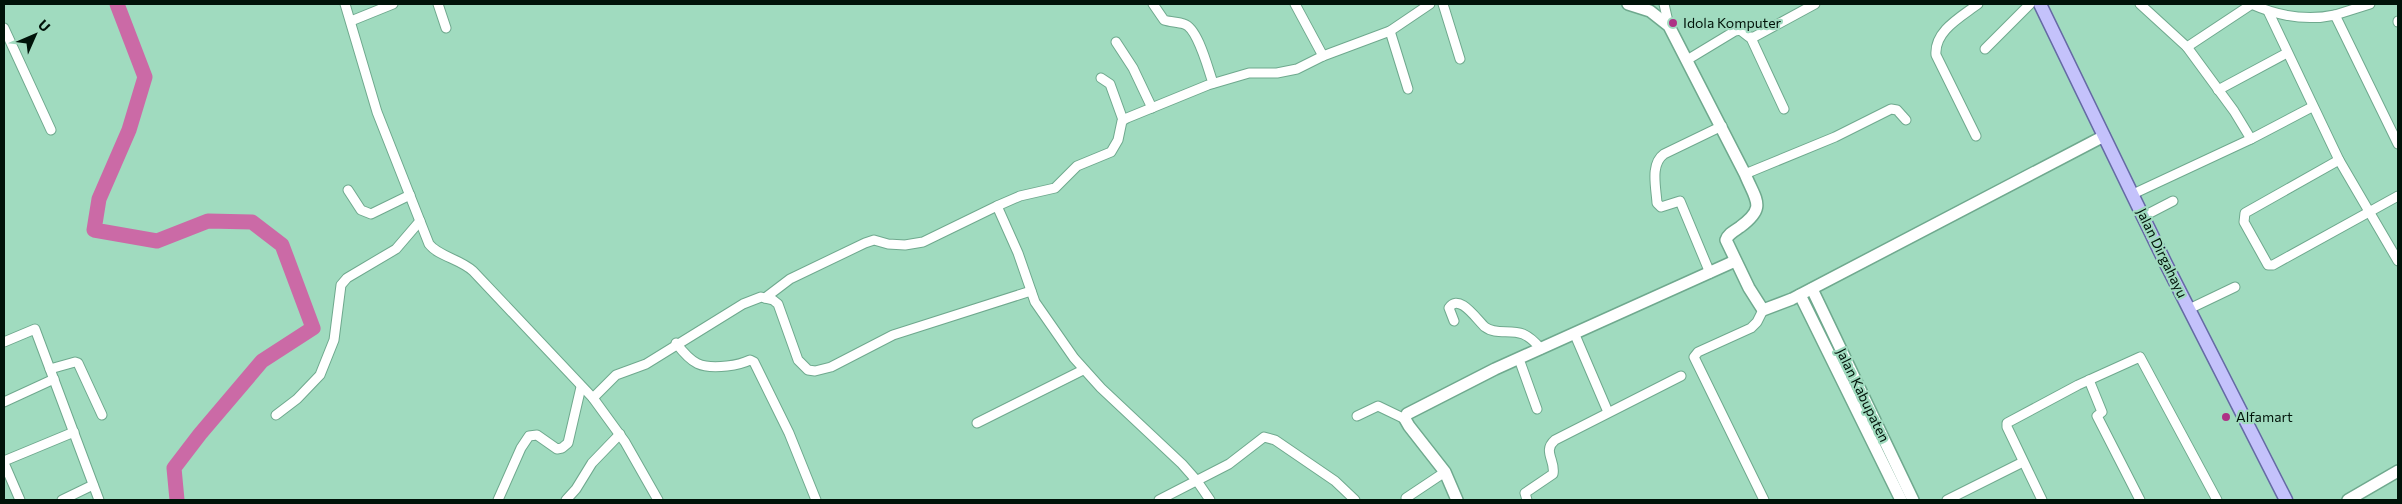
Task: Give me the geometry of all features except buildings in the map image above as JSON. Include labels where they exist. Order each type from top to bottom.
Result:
[{"type":"main road","name":"Jalan Dirgahayu","points":[[2040,4],[2189,309],[2230,386],[2286,500]]},
{"type":"street","points":[[345,4],[377,112],[432,247],[439,253],[461,261],[473,271],[546,347],[581,388],[593,398],[620,434],[658,500]]},
{"type":"street","points":[[351,21],[393,4]]},
{"type":"street","points":[[438,4],[446,28]]},
{"type":"street","points":[[1153,4],[1164,20],[1190,27],[1213,83]]},
{"type":"street","points":[[1295,4],[1323,56]]},
{"type":"street","points":[[1123,120],[1213,83],[1249,73],[1287,72],[1323,56],[1390,32],[1430,4]]},
{"type":"street","points":[[1443,4],[1460,59]]},
{"type":"street","points":[[1628,4],[1650,11],[1669,26]]},
{"type":"street","points":[[1664,4],[1669,26],[1722,126],[1756,199],[1757,211],[1754,216],[1726,238],[1726,243],[1734,261],[1763,310]]},
{"type":"street","points":[[1751,38],[1815,4]]},
{"type":"street","points":[[1976,136],[1936,55],[1935,48],[1942,34],[1978,4]]},
{"type":"street","points":[[1985,48],[2030,4]]},
{"type":"street","points":[[2140,4],[2187,47],[2251,139]]},
{"type":"street","points":[[2187,47],[2252,4],[2268,11],[2312,19],[2335,15],[2365,5]]},
{"type":"street","points":[[2268,11],[2312,107],[2339,160],[2398,261]]},
{"type":"street","points":[[2335,15],[2398,144]]},
{"type":"street","points":[[4,28],[51,130]]},
{"type":"street","points":[[1687,60],[1734,31],[1740,30],[1751,38],[1784,108]]},
{"type":"street","points":[[1390,32],[1408,89]]},
{"type":"street","points":[[1116,42],[1133,68],[1152,108]]},
{"type":"street","points":[[2218,90],[2287,53]]},
{"type":"street","points":[[765,298],[790,279],[865,243],[874,240],[888,244],[905,245],[923,242],[1020,196],[1055,188],[1076,166],[1111,152],[1118,140],[1123,120],[1110,84],[1101,78]]},
{"type":"street","points":[[2134,194],[2251,139],[2312,107]]},
{"type":"street","points":[[1745,174],[1835,137],[1892,109],[1897,110],[1906,120]]},
{"type":"street","points":[[1710,273],[1680,201],[1661,207],[1658,205],[1655,165],[1658,158],[1664,154],[1722,126]]},
{"type":"street","points":[[1764,500],[1694,357],[1698,352],[1751,328],[1757,322],[1763,310],[1812,289],[2104,136]]},
{"type":"street","points":[[2339,160],[2245,213],[2244,222],[2267,264],[2273,265],[2398,196]]},
{"type":"street","points":[[348,190],[361,210],[371,214],[410,195]]},
{"type":"street","points":[[2144,216],[2173,201]]},
{"type":"street","points":[[997,206],[1042,314],[1083,370],[1197,481],[1210,500]]},
{"type":"street","points":[[276,415],[297,399],[320,375],[334,340],[338,296],[343,282],[394,251],[420,221]]},
{"type":"street","points":[[1405,419],[1409,412],[1541,348],[1575,335],[1734,261]]},
{"type":"street","points":[[2189,309],[2235,287]]},
{"type":"street","name":"Jalan Kabupaten","points":[[1812,289],[1913,500]]},
{"type":"street","points":[[593,398],[616,375],[646,364],[676,343],[753,299],[765,298],[778,304],[802,366],[815,372],[831,367],[893,335],[1031,291]]},
{"type":"street","name":"Jalan Kabupaten","points":[[1800,295],[1901,500]]},
{"type":"street","points":[[1454,321],[1451,306],[1454,304],[1465,305],[1490,330],[1523,334],[1541,348]]},
{"type":"street","points":[[4,342],[35,329],[99,500]]},
{"type":"street","points":[[1575,335],[1608,412]]},
{"type":"street","points":[[676,343],[687,358],[700,365],[715,368],[737,365],[750,360],[754,362],[789,433],[816,500]]},
{"type":"street","points":[[2042,500],[2007,427],[2007,423],[2089,380],[2140,357],[2217,500]]},
{"type":"street","points":[[1519,359],[1536,409]]},
{"type":"street","points":[[50,369],[78,363],[102,415]]},
{"type":"street","points":[[977,423],[1083,370]]},
{"type":"street","points":[[1527,500],[1526,493],[1553,474],[1554,470],[1549,452],[1550,444],[1608,412],[1681,376]]},
{"type":"street","points":[[4,402],[54,379]]},
{"type":"street","points":[[2089,380],[2102,413],[2097,416],[2140,500]]},
{"type":"street","points":[[498,500],[521,448],[530,436],[536,435],[558,448],[562,448],[568,443],[581,388]]},
{"type":"street","points":[[1357,416],[1378,406],[1405,419],[1445,472],[1458,500]]},
{"type":"street","points":[[20,500],[4,462],[74,432]]},
{"type":"street","points":[[566,500],[576,489],[592,463],[620,434]]},
{"type":"street","points":[[1159,500],[1229,464],[1261,438],[1275,440],[1335,481],[1355,500]]},
{"type":"street","points":[[1946,500],[2023,462]]},
{"type":"street","points":[[2351,500],[2398,471]]},
{"type":"street","points":[[1406,498],[1445,472]]},
{"type":"street","points":[[62,500],[93,484]]},
{"type":"waterway","points":[[117,4],[145,77],[129,130],[99,199],[94,230],[157,241],[208,221],[252,222],[282,245],[313,328],[262,361],[200,434],[174,468],[177,500]]},
{"type":"place","name":"Idola Komputer","points":[[1673,23]]},
{"type":"place","name":"Alfamart","points":[[2226,417]]}]
